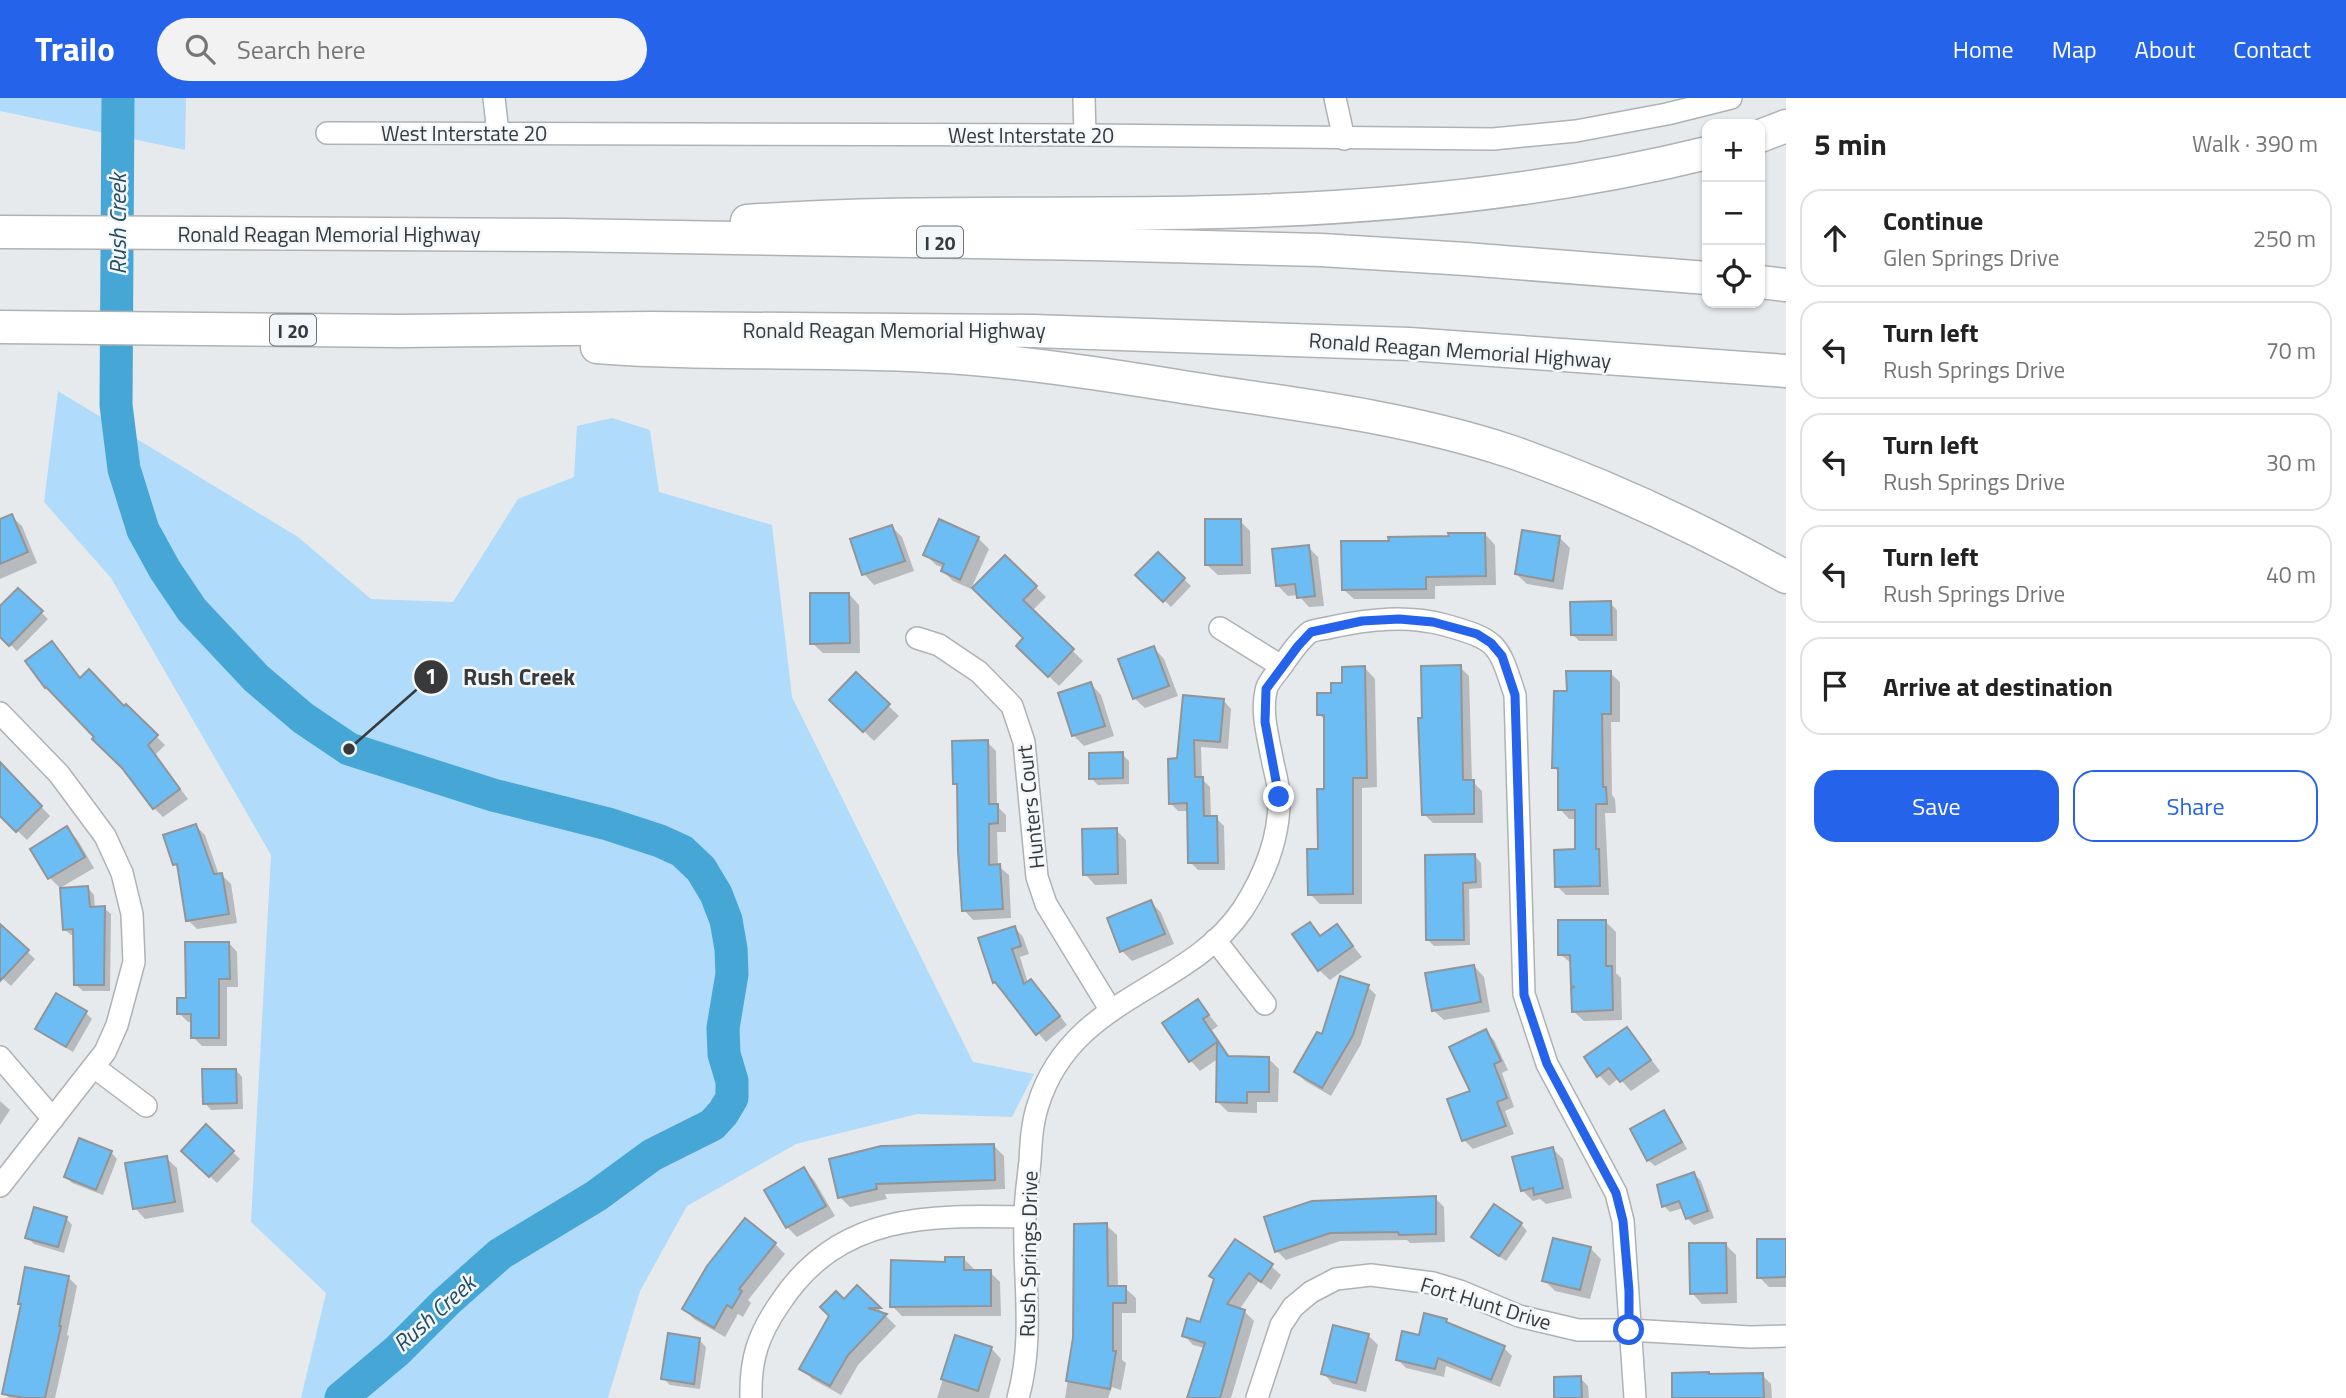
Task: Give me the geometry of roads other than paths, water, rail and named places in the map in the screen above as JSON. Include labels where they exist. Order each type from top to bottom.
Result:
[{"type":"highway","points":[[1765,134],[1786,126]]},
{"type":"highway","points":[[563,235],[824,216],[1221,212],[1385,203],[1592,177],[1702,154]]},
{"type":"highway","name":"Ronald Reagan Memorial Highway","points":[[0,232],[563,235],[1321,250],[1702,278]]},
{"type":"highway","points":[[1765,283],[1786,285]]},
{"type":"highway","name":"Ronald Reagan Memorial Highway","points":[[0,327],[400,331],[651,328],[1033,331],[1409,344],[1786,371]]},
{"type":"highway","points":[[400,331],[666,352],[946,357],[1024,364],[1299,404],[1424,429],[1510,452],[1613,491],[1723,541],[1786,577]]},
{"type":"street","points":[[494,98],[498,133]]},
{"type":"street","points":[[1084,98],[1085,135]]},
{"type":"street","points":[[1335,98],[1344,139]]},
{"type":"street","name":"West Interstate 20","points":[[327,133],[1493,139],[1576,131],[1678,104],[1731,98]]},
{"type":"street","name":"Rush Springs Drive","points":[[1018,1398],[1029,1332],[1024,1217],[1032,1132],[1038,1104],[1058,1062],[1084,1030],[1110,1009],[1157,981],[1215,940],[1241,911],[1260,880],[1274,844],[1279,797],[1265,722],[1266,689],[1281,666],[1311,632],[1362,621],[1399,619],[1433,622],[1477,634],[1491,643],[1502,656],[1515,695],[1524,995],[1547,1064],[1616,1193],[1623,1221],[1629,1291],[1629,1330]]},
{"type":"street","points":[[1220,628],[1281,666]]},
{"type":"street","name":"Hunters Court","points":[[917,638],[939,645],[979,672],[1013,706],[1024,742],[1037,877],[1046,904],[1110,1009]]},
{"type":"street","points":[[0,713],[59,774],[105,836],[122,873],[132,915],[134,961],[117,1025],[105,1052],[0,1186]]},
{"type":"street","points":[[1215,940],[1265,1004]]},
{"type":"street","points":[[0,1057],[53,1119]]},
{"type":"street","points":[[94,1066],[146,1106]]},
{"type":"street","points":[[751,1398],[754,1352],[770,1317],[792,1285],[828,1251],[855,1235],[878,1227],[950,1215],[1024,1217]]},
{"type":"street","name":"Fort Hunt Drive","points":[[1256,1398],[1281,1325],[1293,1307],[1311,1292],[1336,1279],[1371,1275],[1433,1283],[1460,1291],[1519,1316],[1578,1330],[1786,1336]]},
{"type":"street","points":[[1629,1330],[1635,1398]]},
{"type":"waterway","name":"Rush Creek","points":[[118,98],[116,405],[124,469],[143,530],[165,570],[192,610],[256,678],[303,718],[349,749],[493,795],[608,824],[682,851],[701,869],[716,894],[726,920],[731,949],[732,974],[723,1028],[724,1054],[732,1081],[732,1098],[723,1113],[712,1125],[652,1155],[596,1196],[500,1254],[397,1351],[341,1398]]},
{"type":"place","name":"Rush Creek","points":[[349,749]]}]
